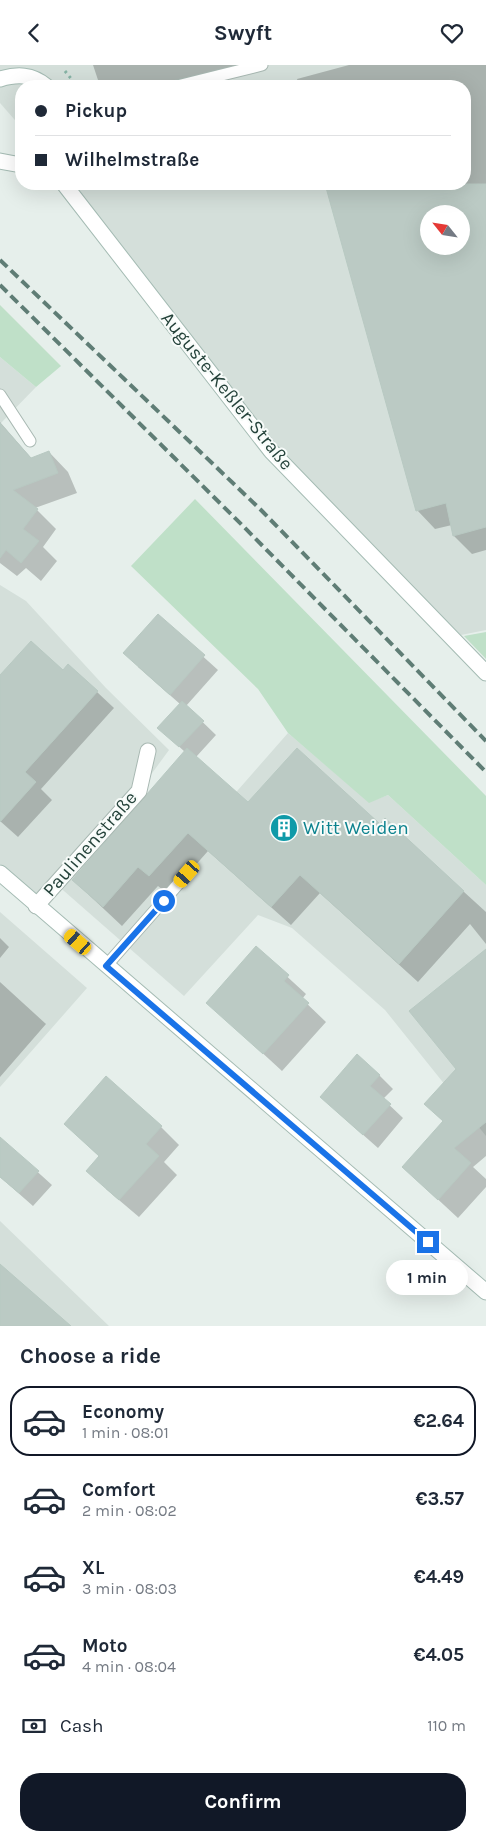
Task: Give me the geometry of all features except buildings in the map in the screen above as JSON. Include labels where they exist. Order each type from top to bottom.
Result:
[{"type":"street","points":[[0,79],[14,75],[34,80]]},
{"type":"street","points":[[0,161],[15,164]]},
{"type":"street","name":"Auguste-Keßler-Straße","points":[[69,190],[271,451],[486,673]]},
{"type":"street","name":"Paulinenstraße","points":[[36,906],[139,791],[148,751]]},
{"type":"street","points":[[0,873],[486,1292]]},
{"type":"lane","points":[[202,80],[262,65]]},
{"type":"lane","points":[[0,395],[30,441]]},
{"type":"lane","points":[[106,966],[187,874]]},
{"type":"shaded area","points":[[0,65],[486,65],[486,630],[461,635],[273,447],[71,190],[471,190],[471,80],[15,80],[15,120],[0,103]]},
{"type":"shaded area","points":[[0,357],[36,387],[0,424]]},
{"type":"shaded area","points":[[0,585],[26,601],[106,688],[169,750],[139,791],[195,839],[288,733],[369,802],[388,795],[486,885],[486,1136],[385,1010],[292,928],[258,915],[184,996],[56,884],[41,900],[0,864]]},
{"type":"shaded area","points":[[0,912],[87,988],[0,1087]]},
{"type":"shaded area","points":[[0,1221],[109,1326],[0,1326]]},
{"type":"green space","points":[[0,305],[61,366],[36,387],[0,357]]},
{"type":"green space","points":[[195,499],[486,796],[486,885],[388,795],[369,803],[288,733],[258,689],[131,566]]},
{"type":"green space","points":[[486,632],[486,659],[464,636]]},
{"type":"railway","points":[[0,260],[261,510],[486,741]]},
{"type":"railway","points":[[0,285],[242,525],[486,772]]},
{"type":"place","name":"Witt Weiden","points":[[284,828]]},
{"type":"route","points":[[164,901],[106,966],[428,1242]]}]
